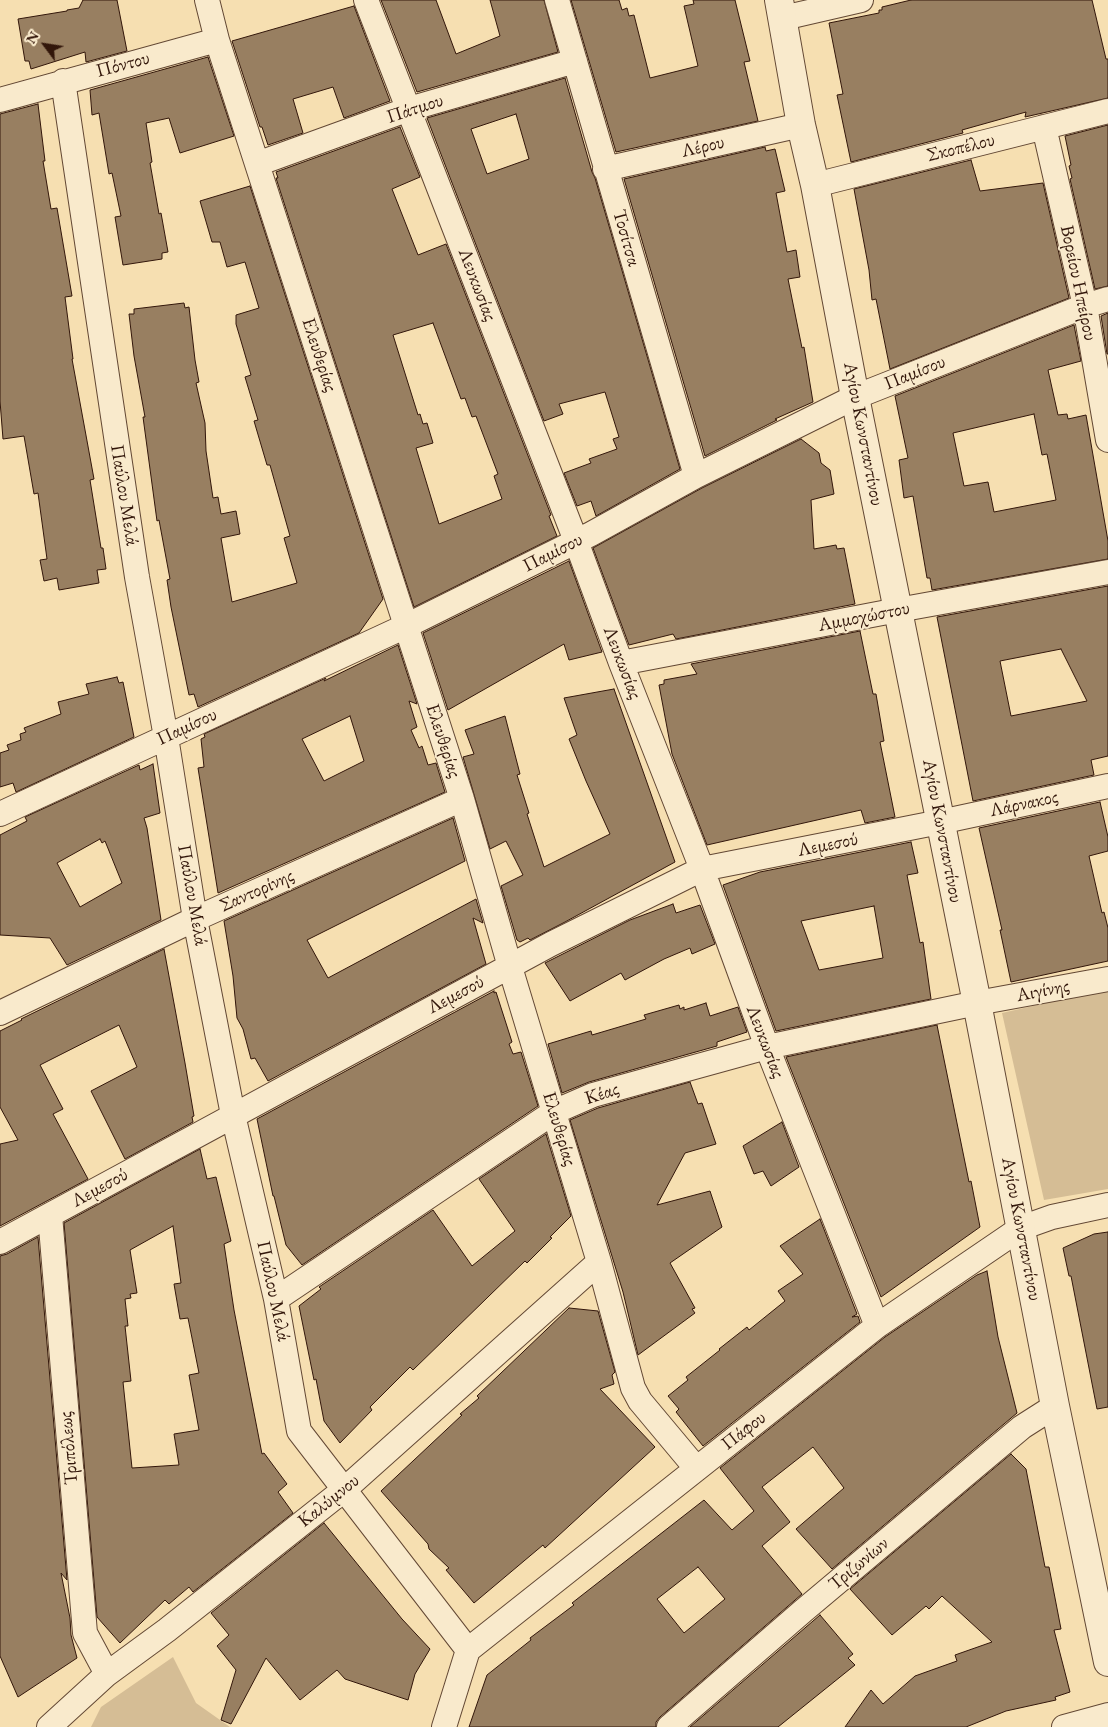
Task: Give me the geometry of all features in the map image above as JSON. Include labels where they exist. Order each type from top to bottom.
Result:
[{"type":"street","name":"Ελευθερίας","points":[[207,0],[217,40],[462,799],[599,1262],[633,1388],[640,1401],[696,1468]]},
{"type":"street","name":"Λευκωσίας","points":[[366,0],[576,541],[621,663],[702,870],[767,1047],[877,1326]]},
{"type":"street","name":"Τοσίτσα","points":[[557,0],[696,476]]},
{"type":"street","points":[[781,9],[861,0]]},
{"type":"street","name":"Αγίου Κωνσταντίνου","points":[[781,9],[801,125],[815,185],[855,397],[977,1003],[1055,1406],[1108,1662]]},
{"type":"street","name":"Πόντου","points":[[0,100],[63,81],[217,40]]},
{"type":"street","name":"Πάτμου","points":[[257,164],[408,109],[575,61]]},
{"type":"street","name":"Παύλου Μελά","points":[[63,81],[137,577],[166,737],[195,919],[233,1115],[276,1299],[299,1431],[468,1650]]},
{"type":"street","name":"Σκοπέλου","points":[[815,185],[1108,111]]},
{"type":"street","name":"Λέρου","points":[[605,169],[801,125]]},
{"type":"street","name":"Βορείου Ηπείρου","points":[[1044,127],[1085,306],[1108,440]]},
{"type":"street","name":"Παμίσου","points":[[0,814],[406,626],[576,541],[696,476],[855,397],[1085,306],[1108,299]]},
{"type":"street","name":"Αμμοχώστου","points":[[621,663],[1108,572]]},
{"type":"street","name":"Λάρνακος","points":[[940,822],[1108,786]]},
{"type":"street","name":"Σαντορίνης","points":[[0,1013],[195,919],[462,799]]},
{"type":"street","name":"Λεμεσού","points":[[0,1242],[510,966],[702,870],[940,822]]},
{"type":"street","name":"Αιγίνης","points":[[977,1003],[1108,979]]},
{"type":"street","name":"Κέας","points":[[276,1299],[554,1112],[593,1095],[767,1047],[977,1003]]},
{"type":"street","name":"Πάφου","points":[[468,1650],[877,1326],[1020,1228],[1052,1217],[1108,1205]]},
{"type":"street","name":"Τριπόλεως","points":[[50,1215],[85,1633],[107,1674]]},
{"type":"street","name":"Καλύμνου","points":[[49,1727],[107,1674],[167,1630],[345,1489],[599,1262]]},
{"type":"street","name":"Τριζωνίων","points":[[668,1727],[1022,1427],[1055,1406]]},
{"type":"street","points":[[444,1727],[468,1650]]},
{"type":"street","points":[[1064,1727],[1108,1715]]},
{"type":"shaded area","points":[[1108,989],[1108,1189],[1044,1200],[1002,1013]]},
{"type":"shaded area","points":[[173,1657],[196,1703],[230,1727],[91,1727],[101,1707]]},
{"type":"building","points":[[83,0],[117,0],[127,51],[86,62],[85,52],[31,69],[29,61],[25,61],[18,19],[79,8]]},
{"type":"building","points":[[381,0],[436,0],[456,54],[500,36],[490,0],[544,0],[558,52],[417,92]]},
{"type":"building","points":[[571,0],[619,0],[622,10],[627,8],[629,16],[634,15],[650,78],[698,66],[684,6],[694,4],[693,0],[735,0],[750,61],[744,62],[758,121],[616,152]]},
{"type":"building","points":[[911,0],[1092,0],[1106,59],[1108,59],[1108,98],[1025,117],[1026,112],[962,130],[963,133],[851,162],[837,95],[843,94],[829,23],[879,13],[882,7]]},
{"type":"building","points":[[354,6],[390,101],[344,118],[333,87],[293,99],[303,133],[268,145],[262,127],[260,127],[232,41]]},
{"type":"building","points":[[208,57],[234,136],[180,153],[169,118],[146,123],[152,162],[150,163],[168,252],[162,253],[162,259],[123,265],[115,217],[121,216],[112,173],[109,174],[99,113],[92,115],[90,90]]},
{"type":"building","points":[[565,78],[680,469],[596,516],[591,501],[577,506],[564,473],[591,463],[589,459],[617,449],[613,439],[619,437],[605,392],[559,404],[563,414],[544,421],[427,118]],"holes":[[[516,114],[529,159],[487,174],[471,129]]]},
{"type":"building","points":[[38,104],[45,161],[43,161],[51,209],[57,208],[72,296],[65,297],[72,359],[94,479],[90,480],[106,569],[97,570],[99,583],[59,590],[57,578],[44,581],[40,560],[47,559],[38,493],[34,494],[24,436],[3,439],[0,401],[0,114]]},
{"type":"building","points":[[1108,125],[1108,286],[1095,289],[1070,179],[1072,178],[1069,166],[1071,165],[1065,136]]},
{"type":"building","points":[[400,127],[420,177],[392,189],[418,255],[446,244],[551,515],[549,516],[557,536],[414,607],[276,178],[278,178],[276,172]],"holes":[[[433,323],[461,399],[465,398],[472,417],[476,416],[498,474],[494,476],[502,499],[439,524],[416,448],[433,443],[427,423],[423,424],[420,414],[418,415],[393,335]]]},
{"type":"building","points":[[765,147],[766,151],[775,149],[785,191],[776,193],[787,252],[796,250],[800,277],[788,279],[802,348],[804,347],[813,402],[775,419],[777,420],[705,456],[624,179]]},
{"type":"building","points":[[971,160],[980,191],[1043,183],[1069,298],[890,369],[876,299],[872,300],[869,270],[854,189]]},
{"type":"building","points":[[250,186],[383,599],[359,633],[198,707],[194,694],[189,695],[171,607],[167,580],[170,579],[159,520],[157,521],[143,417],[145,417],[134,356],[129,314],[134,314],[134,309],[184,303],[185,308],[189,307],[199,382],[196,383],[205,423],[206,451],[213,498],[218,497],[221,514],[236,511],[240,534],[221,538],[232,602],[297,583],[284,538],[290,536],[270,465],[267,465],[254,421],[258,420],[245,377],[251,375],[236,324],[236,315],[259,308],[245,262],[227,267],[220,242],[212,242],[200,201]]},
{"type":"building","points":[[1108,313],[1108,354],[1107,354],[1101,316]]},
{"type":"building","points":[[1074,325],[1081,361],[1048,370],[1058,415],[1067,414],[1068,419],[1086,415],[1108,541],[1108,559],[932,590],[930,578],[927,578],[913,496],[904,498],[899,460],[908,458],[895,396]],"holes":[[[1034,414],[1042,455],[1047,454],[1056,500],[994,512],[988,482],[964,486],[953,433]]]},
{"type":"building","points":[[801,439],[819,453],[821,463],[830,470],[834,494],[811,500],[814,549],[836,545],[837,549],[844,548],[855,604],[676,639],[673,634],[629,645],[593,548],[702,488]]},
{"type":"building","points":[[569,561],[602,652],[569,660],[564,644],[448,710],[423,633]]},
{"type":"building","points":[[1108,586],[1108,756],[1091,760],[1094,775],[973,801],[937,617]],"holes":[[[1061,649],[1087,701],[1011,716],[1000,661]]]},
{"type":"building","points":[[860,631],[873,694],[876,694],[884,741],[880,742],[895,817],[865,823],[861,810],[707,845],[672,754],[659,685],[664,684],[664,680],[697,674],[691,664]]},
{"type":"building","points":[[398,645],[417,704],[409,701],[417,727],[411,730],[419,748],[422,746],[428,765],[436,763],[445,792],[218,893],[198,768],[204,767],[201,739],[205,737],[204,734],[326,678],[324,681]],"holes":[[[350,716],[364,761],[324,781],[302,739]]]},
{"type":"building","points":[[117,677],[119,683],[123,682],[134,737],[16,792],[13,783],[0,787],[0,753],[9,750],[7,745],[21,740],[20,734],[26,732],[24,728],[61,714],[58,702],[89,694],[86,684]]},
{"type":"building","points":[[614,689],[675,862],[565,922],[530,940],[528,938],[520,942],[517,940],[501,886],[523,875],[506,841],[490,849],[463,757],[474,754],[465,730],[505,716],[520,774],[517,775],[529,813],[527,814],[544,867],[610,834],[569,739],[577,735],[564,698]]},
{"type":"building","points":[[153,764],[160,813],[144,818],[161,920],[67,965],[50,938],[0,935],[0,835],[27,821],[25,817],[139,765],[140,770]],"holes":[[[100,839],[102,843],[105,841],[122,883],[80,907],[57,863]]]},
{"type":"building","points":[[1100,802],[1108,837],[1108,851],[1089,856],[1102,913],[1104,912],[1108,928],[1108,961],[1011,982],[1000,930],[1002,930],[979,828]]},
{"type":"building","points":[[453,818],[465,861],[307,940],[328,978],[476,899],[483,923],[473,918],[486,964],[268,1081],[255,1058],[251,1059],[243,1029],[237,1018],[233,976],[224,921]]},
{"type":"building","points":[[911,842],[918,873],[907,875],[920,943],[923,942],[931,999],[776,1031],[723,885],[760,872]],"holes":[[[874,906],[883,958],[819,970],[801,921]]]},
{"type":"building","points":[[673,904],[676,913],[700,905],[715,944],[692,954],[690,948],[664,959],[625,980],[621,973],[570,1001],[545,963],[630,920]]},
{"type":"building","points":[[164,949],[194,1116],[192,1117],[193,1122],[125,1159],[91,1091],[137,1067],[119,1025],[40,1065],[63,1109],[53,1114],[88,1179],[0,1226],[0,1144],[18,1140],[0,1107],[0,1031]]},
{"type":"building","points":[[494,991],[494,993],[496,992],[512,1042],[509,1044],[513,1054],[521,1052],[538,1106],[302,1265],[286,1245],[273,1196],[257,1119]]},
{"type":"building","points":[[706,1003],[710,1016],[738,1007],[747,1032],[717,1042],[717,1046],[589,1082],[562,1093],[548,1044],[591,1031],[592,1035],[646,1019],[644,1015],[679,1005],[680,1009],[684,1007],[684,1010]]},
{"type":"building","points":[[937,1025],[980,1227],[881,1297],[786,1057]]},
{"type":"building","points":[[690,1082],[698,1104],[702,1103],[716,1144],[685,1153],[657,1205],[710,1191],[722,1227],[670,1263],[695,1308],[692,1309],[695,1313],[638,1355],[623,1292],[570,1120],[598,1108]]},
{"type":"building","points":[[782,1122],[799,1167],[771,1186],[763,1171],[754,1174],[743,1146]]},
{"type":"building","points":[[546,1134],[571,1216],[527,1263],[525,1261],[413,1370],[410,1367],[370,1407],[372,1410],[340,1443],[324,1421],[299,1306],[321,1289],[319,1287],[433,1210],[472,1266],[515,1231],[479,1179]]},
{"type":"building","points":[[200,1149],[207,1179],[216,1177],[231,1241],[224,1244],[234,1310],[262,1454],[264,1453],[287,1484],[278,1492],[293,1513],[193,1592],[189,1587],[169,1604],[165,1600],[120,1643],[97,1617],[64,1223]],"holes":[[[173,1226],[181,1283],[174,1284],[180,1319],[188,1318],[199,1373],[189,1375],[199,1430],[174,1434],[179,1465],[132,1468],[123,1382],[131,1381],[125,1326],[128,1326],[125,1299],[131,1298],[130,1294],[137,1293],[130,1250]]]},
{"type":"building","points":[[820,1219],[857,1314],[852,1317],[858,1316],[860,1322],[703,1446],[676,1412],[679,1409],[668,1396],[688,1380],[686,1377],[719,1349],[747,1327],[749,1330],[785,1301],[778,1291],[803,1274],[780,1246]]},
{"type":"building","points":[[1108,1232],[1108,1407],[1097,1409],[1071,1276],[1069,1276],[1063,1248],[1094,1234]]},
{"type":"building","points":[[38,1237],[67,1580],[61,1573],[70,1618],[71,1635],[77,1658],[18,1697],[0,1656],[0,1256]]},
{"type":"building","points":[[987,1271],[998,1337],[1017,1413],[832,1569],[796,1529],[844,1488],[813,1447],[762,1487],[790,1522],[762,1546],[802,1594],[660,1717],[656,1722],[656,1727],[469,1727],[487,1675],[531,1640],[530,1638],[574,1605],[572,1603],[704,1500],[732,1530],[754,1511],[720,1468],[885,1337],[977,1275]],"holes":[[[698,1567],[725,1599],[684,1633],[657,1599]]]},
{"type":"building","points":[[569,1308],[598,1311],[615,1372],[612,1375],[614,1384],[600,1389],[655,1447],[545,1548],[543,1545],[474,1603],[446,1570],[449,1568],[429,1549],[428,1544],[381,1491],[462,1415],[460,1414],[479,1398],[477,1396]]},
{"type":"building","points":[[1011,1454],[1026,1469],[1045,1567],[1049,1567],[1061,1629],[1054,1630],[1070,1692],[1055,1697],[1056,1700],[1006,1711],[966,1727],[845,1727],[871,1690],[883,1704],[915,1676],[957,1661],[955,1655],[992,1642],[942,1596],[929,1609],[926,1606],[892,1635],[850,1589]]},
{"type":"building","points":[[324,1523],[402,1619],[430,1649],[415,1674],[408,1700],[345,1679],[337,1670],[300,1700],[266,1658],[231,1724],[221,1720],[236,1670],[217,1646],[229,1635],[211,1613]]},
{"type":"building","points":[[820,1615],[853,1654],[848,1658],[855,1665],[778,1727],[690,1727]]}]
